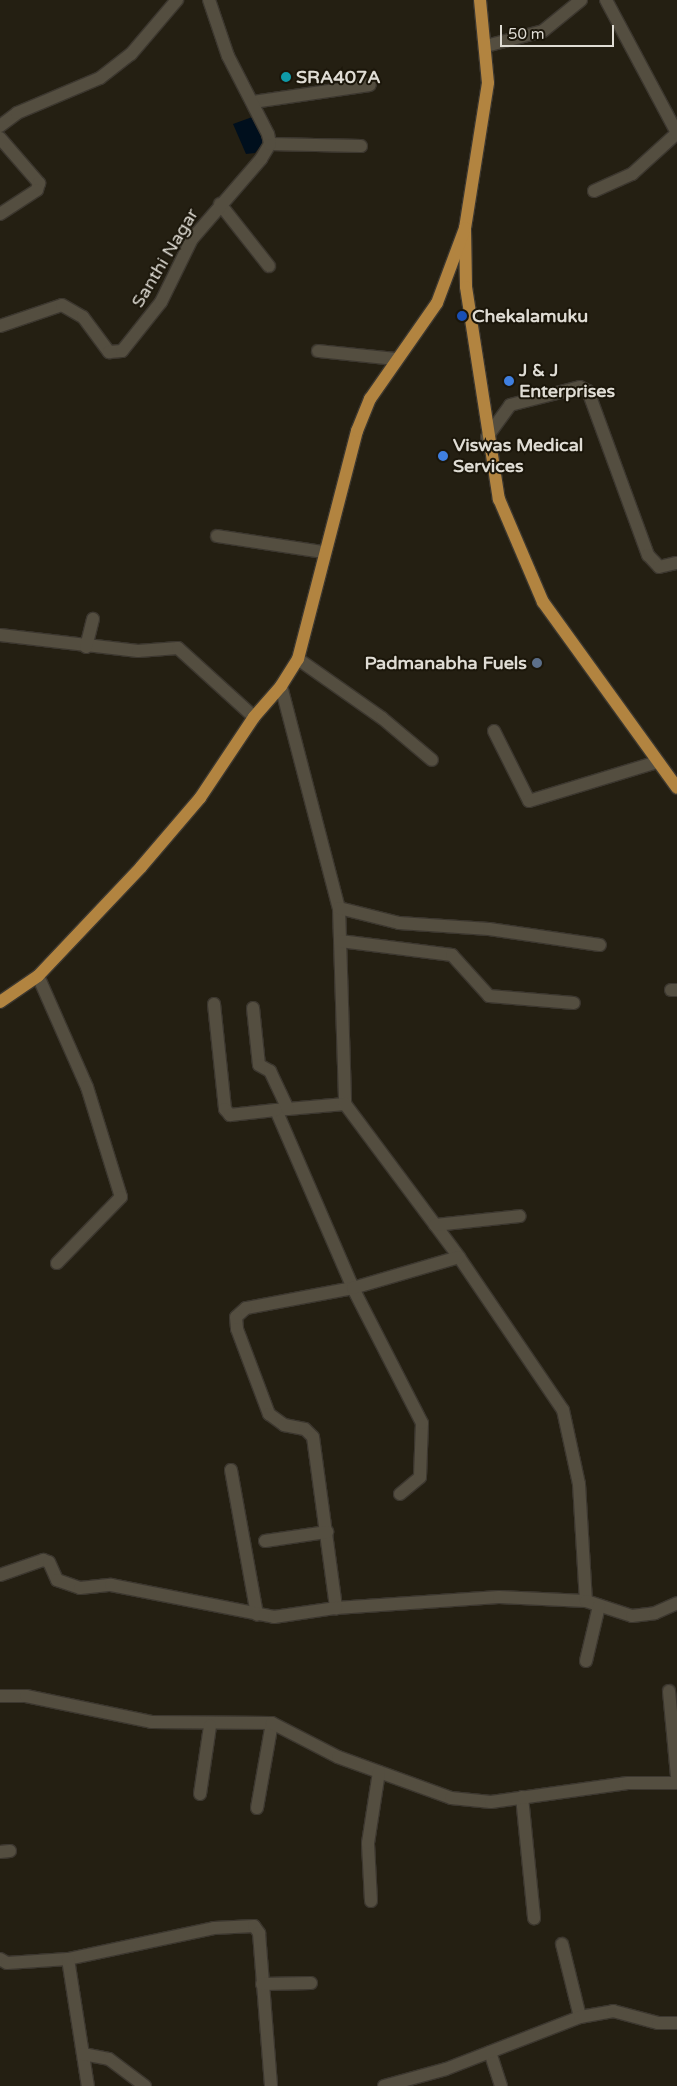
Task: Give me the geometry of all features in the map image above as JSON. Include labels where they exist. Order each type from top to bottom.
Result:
[{"type":"main road","points":[[480,0],[486,46],[488,83],[465,228],[467,296],[487,437],[499,499],[542,602],[656,762],[676,787]]},
{"type":"main road","points":[[0,1002],[38,976],[200,798],[254,717],[281,686],[298,659],[322,552],[357,431],[370,399],[395,359],[437,303],[465,228]]},
{"type":"street","points":[[0,126],[17,113],[100,78],[131,54],[177,0]]},
{"type":"street","points":[[209,0],[228,56],[253,102],[270,144],[361,146]]},
{"type":"street","points":[[486,46],[543,31],[581,0]]},
{"type":"street","points":[[594,191],[632,174],[677,133],[606,0]]},
{"type":"street","points":[[253,102],[370,85]]},
{"type":"street","points":[[0,138],[39,183],[37,190],[0,214]]},
{"type":"street","name":"Santhi Nagar","points":[[0,326],[62,305],[83,316],[109,352],[122,351],[161,302],[192,239],[270,144]]},
{"type":"street","points":[[220,204],[269,266]]},
{"type":"street","points":[[318,351],[395,359]]},
{"type":"street","points":[[487,437],[510,405],[580,387],[588,391],[648,555],[659,568],[677,563]]},
{"type":"street","points":[[217,536],[322,552]]},
{"type":"street","points":[[86,647],[93,619]]},
{"type":"street","points":[[0,635],[86,647],[178,648],[254,717]]},
{"type":"street","points":[[298,659],[382,718],[432,760]]},
{"type":"street","points":[[281,686],[339,908],[345,1104],[459,1257],[563,1410],[579,1484],[586,1600]]},
{"type":"street","points":[[494,731],[529,801],[656,762]]},
{"type":"street","points":[[339,908],[399,923],[489,929],[600,945]]},
{"type":"street","points":[[340,942],[452,954],[489,996],[574,1003]]},
{"type":"street","points":[[38,976],[87,1087],[121,1197],[57,1263]]},
{"type":"street","points":[[214,1004],[224,1109],[230,1115],[345,1104]]},
{"type":"street","points":[[253,1008],[259,1065],[270,1071],[282,1110],[353,1288],[422,1423],[420,1477],[400,1494]]},
{"type":"street","points":[[435,1225],[520,1216]]},
{"type":"street","points":[[336,1608],[328,1532],[311,1434],[269,1414],[236,1317],[246,1308],[353,1288],[459,1257]]},
{"type":"street","points":[[231,1470],[257,1615]]},
{"type":"street","points":[[265,1541],[328,1532]]},
{"type":"street","points":[[0,1575],[43,1560],[48,1562],[56,1580],[80,1588],[111,1585],[257,1615],[287,1617],[336,1608],[499,1597],[586,1600],[619,1614],[646,1616],[677,1603]]},
{"type":"street","points":[[586,1661],[599,1606]]},
{"type":"street","points":[[669,1691],[677,1776]]},
{"type":"street","points":[[0,1696],[26,1696],[136,1720],[210,1726],[246,1721],[272,1723],[379,1772],[451,1798],[491,1802],[628,1783],[677,1783]]},
{"type":"street","points":[[257,1808],[272,1723]]},
{"type":"street","points":[[200,1794],[210,1726]]},
{"type":"street","points":[[371,1901],[368,1843],[379,1772]]},
{"type":"street","points":[[522,1797],[534,1918]]},
{"type":"street","points":[[0,1959],[7,1963],[68,1959],[214,1928],[254,1926],[259,1933],[271,2086]]},
{"type":"street","points":[[562,1944],[580,2017]]},
{"type":"street","points":[[68,1959],[88,2086]]},
{"type":"street","points":[[262,1984],[311,1984]]},
{"type":"street","points":[[384,2086],[490,2052],[580,2017],[613,2011],[658,2023],[677,2023]]},
{"type":"street","points":[[490,2052],[501,2086]]},
{"type":"street","points":[[83,2054],[109,2059],[145,2086]]},
{"type":"water","points":[[255,116],[265,140],[255,153],[246,154],[233,124]]},
{"type":"place","name":"SRA407A","points":[[286,77]]},
{"type":"place","name":"Chekalamuku","points":[[462,316]]},
{"type":"place","name":"J & J Enterprises","points":[[509,381]]},
{"type":"place","name":"Viswas Medical Services","points":[[443,456]]},
{"type":"place","name":"Padmanabha Fuels","points":[[537,663]]}]
